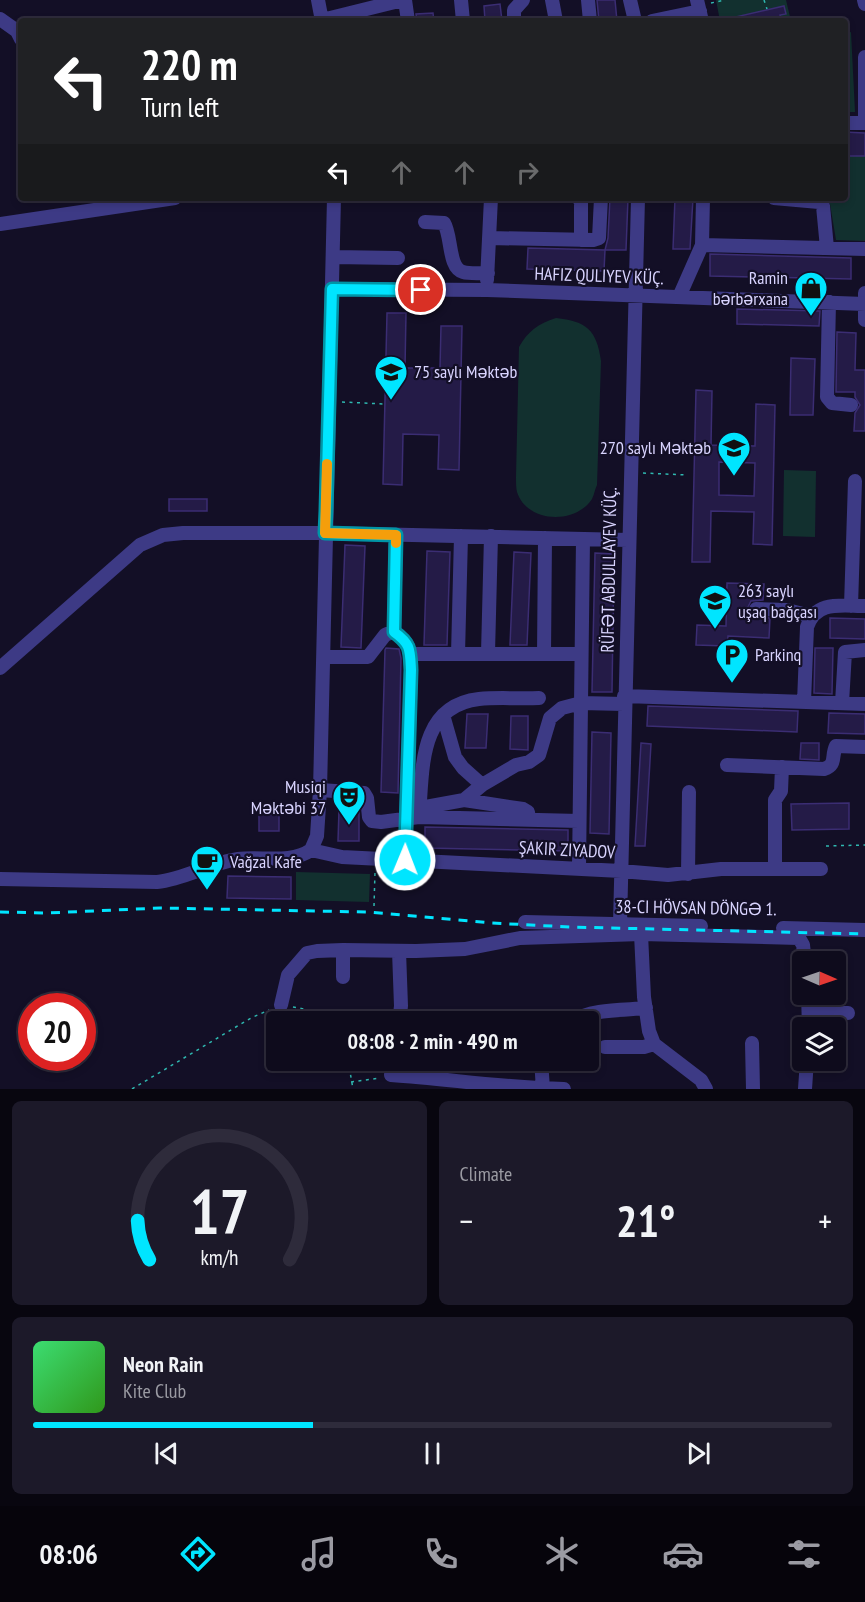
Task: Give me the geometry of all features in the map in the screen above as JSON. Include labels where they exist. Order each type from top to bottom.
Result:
[{"type":"street","points":[[318,0],[322,18]]},
{"type":"street","points":[[330,18],[404,0],[407,18]]},
{"type":"street","points":[[461,0],[463,18]]},
{"type":"street","points":[[514,18],[514,10],[523,0]]},
{"type":"street","points":[[552,0],[555,18]]},
{"type":"street","points":[[588,0],[590,18]]},
{"type":"street","points":[[630,0],[634,18]]},
{"type":"street","points":[[665,18],[700,10]]},
{"type":"street","points":[[0,19],[18,33]]},
{"type":"street","points":[[848,123],[865,123],[865,57]]},
{"type":"street","points":[[0,224],[110,203],[136,201]]},
{"type":"street","points":[[0,879],[169,881],[235,860],[299,856],[311,850],[317,836],[325,657],[325,533],[334,201]]},
{"type":"street","points":[[487,290],[491,201]]},
{"type":"street","points":[[580,201],[582,240]]},
{"type":"street","points":[[489,238],[582,240],[599,238],[601,201]]},
{"type":"street","name":"RÜFƏT ABDULLAYEV KÜÇ.","points":[[620,924],[638,201]]},
{"type":"street","points":[[679,297],[702,245],[703,201]]},
{"type":"street","points":[[808,201],[819,202],[823,206],[827,248]]},
{"type":"street","points":[[425,222],[444,223],[448,230],[454,265],[461,272],[488,273]]},
{"type":"street","points":[[702,245],[865,249]]},
{"type":"street","points":[[333,257],[398,258]]},
{"type":"street","name":"HAFIZ QULIYEV KÜÇ.","points":[[332,289],[487,290],[865,304]]},
{"type":"street","points":[[865,293],[865,320]]},
{"type":"street","points":[[829,302],[827,397],[832,403],[851,405]]},
{"type":"street","points":[[804,702],[807,627],[811,616],[828,606],[858,606],[855,481]]},
{"type":"street","points":[[0,668],[140,544],[163,535],[325,533],[628,540]]},
{"type":"street","points":[[394,632],[396,535]]},
{"type":"street","points":[[459,654],[461,536]]},
{"type":"street","points":[[488,653],[491,536]]},
{"type":"street","points":[[544,654],[545,538]]},
{"type":"street","points":[[579,869],[583,539]]},
{"type":"street","points":[[756,609],[787,609],[811,616]]},
{"type":"street","points":[[325,657],[368,657],[385,635],[394,632]]},
{"type":"street","points":[[394,632],[406,641],[410,654],[415,815]]},
{"type":"street","points":[[842,703],[845,652],[865,650]]},
{"type":"street","points":[[410,654],[581,654]]},
{"type":"street","points":[[405,860],[415,815],[424,752],[432,729],[443,715],[462,703],[478,699],[539,698]]},
{"type":"street","points":[[320,790],[364,793],[367,798],[369,817],[372,821],[381,822],[415,815],[464,800],[482,785],[516,765],[529,762],[539,755],[550,718],[562,708],[581,703],[624,700],[865,704]]},
{"type":"street","points":[[443,715],[455,757],[463,768],[482,785]]},
{"type":"street","points":[[727,765],[824,768],[830,767],[833,763],[836,746],[865,747]]},
{"type":"street","points":[[775,869],[775,800],[781,791],[782,767]]},
{"type":"street","points":[[688,874],[689,792]]},
{"type":"street","points":[[464,800],[523,809],[528,812],[529,820]]},
{"type":"street","points":[[415,815],[579,821]]},
{"type":"street","name":"ŞAKIR ZIYADOV","points":[[311,850],[334,856],[376,859],[668,875],[721,869],[821,869]]},
{"type":"street","name":"38-CI HÖVSAN DÖNGƏ 1.","points":[[525,922],[865,930]]},
{"type":"street","points":[[640,934],[646,1008],[649,1031],[654,1044],[700,1080],[706,1089]]},
{"type":"street","points":[[281,1005],[288,975],[307,953],[343,950],[465,949],[520,938],[640,934],[799,938],[804,951]]},
{"type":"street","points":[[343,950],[343,977]]},
{"type":"street","points":[[399,951],[399,1011]]},
{"type":"street","points":[[599,1012],[646,1008]]},
{"type":"street","points":[[826,1017],[848,1013]]},
{"type":"street","points":[[752,1043],[753,1089]]},
{"type":"street","points":[[605,1047],[644,1047],[654,1044]]},
{"type":"street","points":[[405,1071],[463,1085],[564,1089]]},
{"type":"street","points":[[542,1071],[543,1089]]},
{"type":"street","points":[[805,1089],[806,1071]]},
{"type":"path","points":[[700,10],[725,0]]},
{"type":"path","points":[[764,0],[766,9]]},
{"type":"path","points":[[329,402],[385,404]]},
{"type":"path","points":[[630,473],[688,475]]},
{"type":"path","points":[[826,846],[865,845]]},
{"type":"path","points":[[374,906],[376,859]]},
{"type":"path","points":[[132,1089],[251,1018],[281,1005],[308,1011]]},
{"type":"path","points":[[350,1071],[353,1089]]},
{"type":"path","points":[[351,1082],[369,1081],[387,1071]]},
{"type":"green space","points":[[716,0],[786,0],[790,18],[719,18]]},
{"type":"green space","points":[[851,32],[855,112],[848,112],[848,33]]},
{"type":"green space","points":[[848,156],[865,156],[865,241],[836,240],[830,201],[848,201]]},
{"type":"green space","points":[[556,318],[575,322],[588,329],[596,342],[601,361],[597,485],[592,499],[584,507],[575,513],[552,517],[531,510],[522,502],[517,492],[516,477],[519,347],[534,329]]},
{"type":"green space","points":[[784,470],[816,471],[815,537],[783,536]]},
{"type":"green space","points":[[296,872],[370,874],[369,902],[296,900]]},
{"type":"building","points":[[597,0],[615,0],[617,18],[599,18]]},
{"type":"building","points":[[500,4],[502,18],[485,18],[484,6]]},
{"type":"building","points":[[784,6],[786,14],[780,15],[781,18],[731,18]]},
{"type":"building","points":[[433,13],[434,18],[417,18],[416,14]]},
{"type":"building","points":[[848,132],[865,133],[865,156],[848,156]]},
{"type":"building","points":[[610,201],[628,201],[626,250],[605,250],[608,238]]},
{"type":"building","points":[[675,201],[693,201],[690,249],[673,249]]},
{"type":"building","points":[[528,248],[605,250],[604,271],[527,269]]},
{"type":"building","points":[[710,254],[851,258],[851,279],[710,276]]},
{"type":"building","points":[[737,309],[820,311],[819,326],[737,324]]},
{"type":"building","points":[[387,313],[406,313],[405,368],[440,368],[441,326],[462,326],[459,470],[438,469],[439,435],[403,434],[402,485],[383,484]]},
{"type":"building","points":[[837,332],[856,333],[855,370],[865,370],[865,431],[854,431],[855,413],[860,405],[855,392],[836,392]]},
{"type":"building","points":[[791,358],[815,359],[813,415],[790,415]]},
{"type":"building","points":[[696,390],[712,391],[711,445],[755,446],[756,404],[775,405],[772,545],[753,544],[754,512],[711,511],[710,562],[692,562]],"holes":[[[719,462],[755,463],[754,496],[719,495]]]},
{"type":"building","points":[[169,499],[207,499],[207,511],[169,511]]},
{"type":"building","points":[[345,545],[365,546],[361,648],[341,647]]},
{"type":"building","points":[[427,551],[450,552],[447,645],[424,645]]},
{"type":"building","points":[[514,552],[531,553],[527,645],[510,645]]},
{"type":"building","points":[[595,553],[614,554],[612,692],[592,692]]},
{"type":"building","points":[[727,583],[764,584],[763,600],[751,601],[747,609],[752,617],[770,618],[769,638],[728,636],[727,646],[696,645],[697,625],[726,626]]},
{"type":"building","points":[[830,618],[865,619],[865,639],[830,638]]},
{"type":"building","points":[[386,648],[399,649],[401,658],[398,793],[381,792]]},
{"type":"building","points":[[815,648],[833,648],[832,694],[814,693]]},
{"type":"building","points":[[648,706],[798,711],[797,732],[647,726]]},
{"type":"building","points":[[829,713],[865,714],[865,734],[828,733]]},
{"type":"building","points":[[467,714],[488,714],[486,748],[465,748]]},
{"type":"building","points":[[511,716],[528,716],[528,750],[510,749]]},
{"type":"building","points":[[592,732],[611,733],[609,834],[590,833]]},
{"type":"building","points":[[641,743],[651,744],[645,846],[635,846]]},
{"type":"building","points":[[801,743],[819,743],[819,760],[800,759]]},
{"type":"building","points":[[849,803],[849,829],[792,830],[791,804]]},
{"type":"building","points":[[339,810],[359,810],[359,841],[338,841]]},
{"type":"building","points":[[259,814],[279,815],[279,831],[259,831]]},
{"type":"building","points":[[425,827],[568,830],[568,851],[425,848]]},
{"type":"building","points":[[228,876],[291,877],[291,899],[227,898]]},
{"type":"railway","points":[[0,912],[46,913],[160,908],[368,912],[570,927],[865,934]]},
{"type":"slow traffic","points":[[327,464],[325,533],[396,535],[396,543]]},
{"type":"place","name":"Ramin bərbərxana","points":[[811,317]]},
{"type":"place","name":"75 saylı Məktəb","points":[[391,401]]},
{"type":"place","name":"270 saylı Məktəb","points":[[734,477]]},
{"type":"place","name":"263 saylı uşaq bağçası","points":[[715,630]]},
{"type":"place","name":"Parkinq","points":[[732,684]]},
{"type":"place","name":"Musiqi Məktəbi 37","points":[[349,826]]},
{"type":"place","name":"Vağzal Kafe","points":[[207,891]]},
{"type":"route","points":[[405,860],[411,670],[406,641],[394,632],[396,535],[325,533],[332,289],[421,290]]}]
